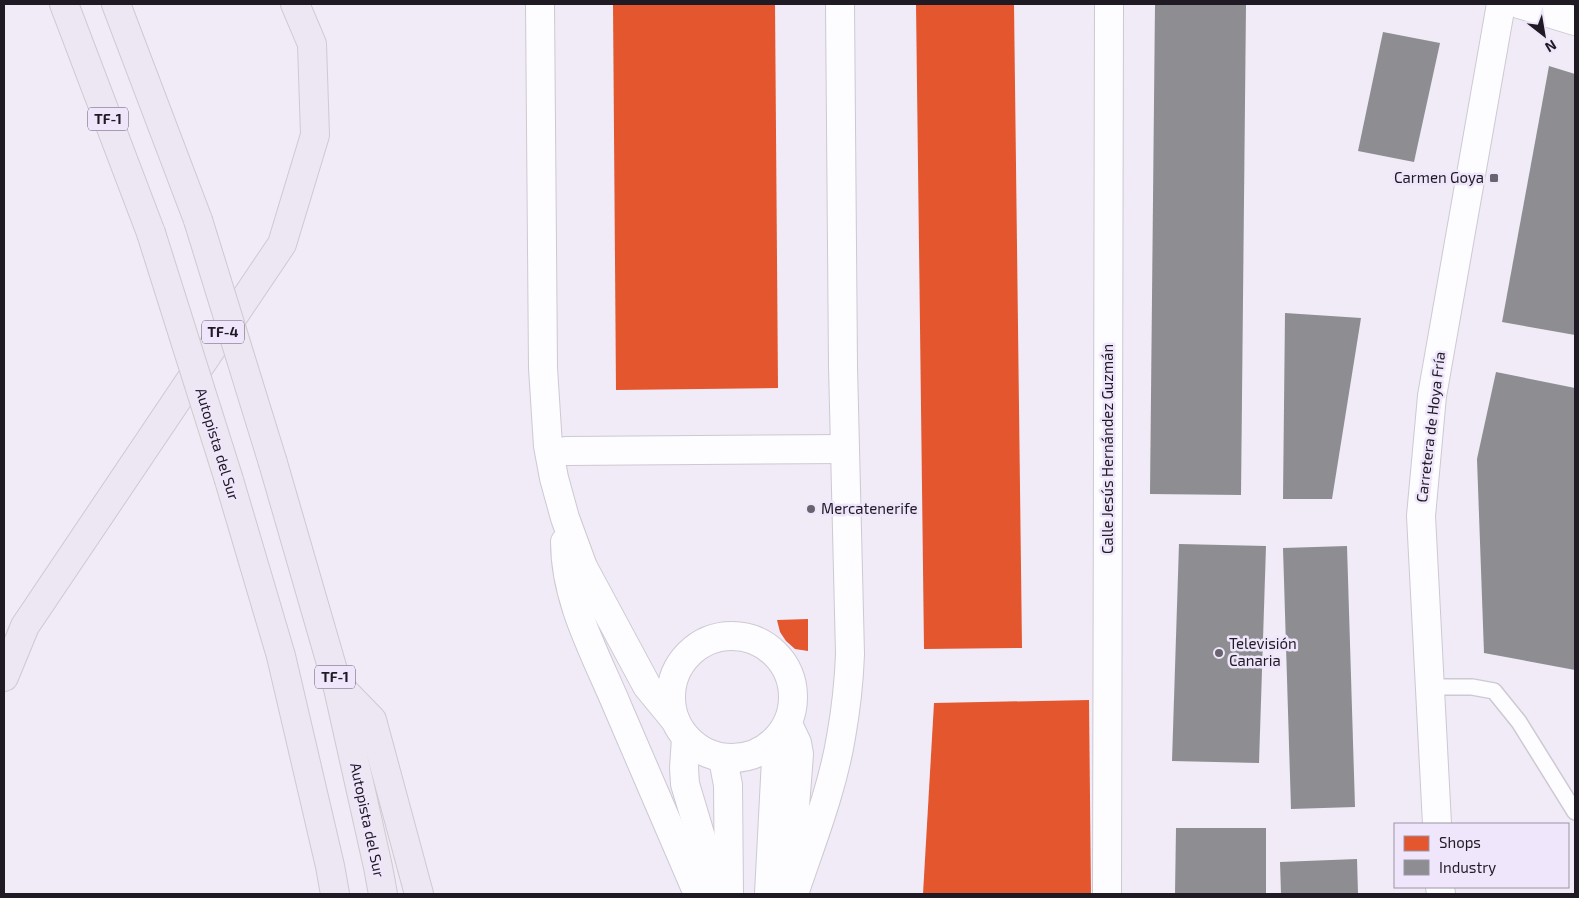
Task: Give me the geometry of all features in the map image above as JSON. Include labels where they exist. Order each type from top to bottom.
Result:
[{"type":"highway","name":"Autopista del Sur","points":[[64,4],[151,233],[229,480],[281,656],[335,894]]},
{"type":"highway","name":"Autopista del Sur","points":[[116,4],[198,220],[273,463],[337,684],[383,894]]},
{"type":"highway","name":"TF-4","points":[[4,677],[25,626],[282,244],[315,135],[312,44],[295,4]]},
{"type":"highway","points":[[337,684],[372,720],[419,894]]},
{"type":"street","points":[[540,4],[544,387],[548,446],[554,478],[572,514],[565,560],[567,577],[586,631],[698,894]]},
{"type":"street","points":[[794,894],[833,773],[841,738],[848,690],[850,654],[844,449],[840,4]]},
{"type":"street","name":"Carretera de Hoya Fría","points":[[1437,823],[1421,516],[1432,396],[1501,4]]},
{"type":"street","points":[[1519,4],[1575,21]]},
{"type":"street","name":"Calle Jesús Hernández Guzmán","points":[[1107,894],[1111,7]]},
{"type":"street","points":[[544,387],[566,451],[572,514],[583,567],[647,686],[680,729],[702,752],[723,758],[743,758],[761,752],[782,732]]},
{"type":"street","points":[[566,451],[844,449]]},
{"type":"street","points":[[718,894],[685,784],[680,729],[670,700],[673,679],[683,660],[699,645],[719,637],[738,636],[757,641],[774,652],[786,667],[793,685],[794,705],[782,732],[769,894]]},
{"type":"street","points":[[782,732],[797,743],[799,754],[793,833],[794,894]]},
{"type":"street","points":[[723,758],[728,785],[729,894]]},
{"type":"lane","points":[[1430,687],[1472,687],[1494,691],[1520,722],[1575,812]]},
{"type":"building: Shops","points":[[613,4],[775,4],[778,388],[616,390]]},
{"type":"building: Shops","points":[[916,4],[1014,4],[1022,648],[924,649]]},
{"type":"building: Shops","points":[[808,619],[808,651],[795,649],[780,632],[777,620]]},
{"type":"building: Shops","points":[[1089,700],[1091,894],[923,894],[934,703]]},
{"type":"building: Industry","points":[[1155,4],[1246,4],[1241,495],[1150,494]]},
{"type":"building: Industry","points":[[1383,32],[1440,43],[1414,162],[1358,151]]},
{"type":"building: Industry","points":[[1549,66],[1575,74],[1575,335],[1502,322]]},
{"type":"building: Industry","points":[[1285,313],[1361,318],[1332,499],[1283,499]]},
{"type":"building: Industry","points":[[1496,372],[1575,388],[1575,670],[1484,653],[1477,459]]},
{"type":"building: Industry","name":"Televisión Canaria","points":[[1179,544],[1266,546],[1259,763],[1172,761]]},
{"type":"building: Industry","points":[[1347,546],[1355,807],[1291,809],[1283,548]]},
{"type":"building: Industry","points":[[1176,828],[1266,828],[1266,894],[1175,894]]},
{"type":"building: Industry","points":[[1357,859],[1358,894],[1281,894],[1280,862]]},
{"type":"place","name":"Carmen Goya","points":[[1494,178]]},
{"type":"place","name":"Mercatenerife","points":[[811,509]]},
{"type":"place","name":"Televisión Canaria","points":[[1219,653]]}]
